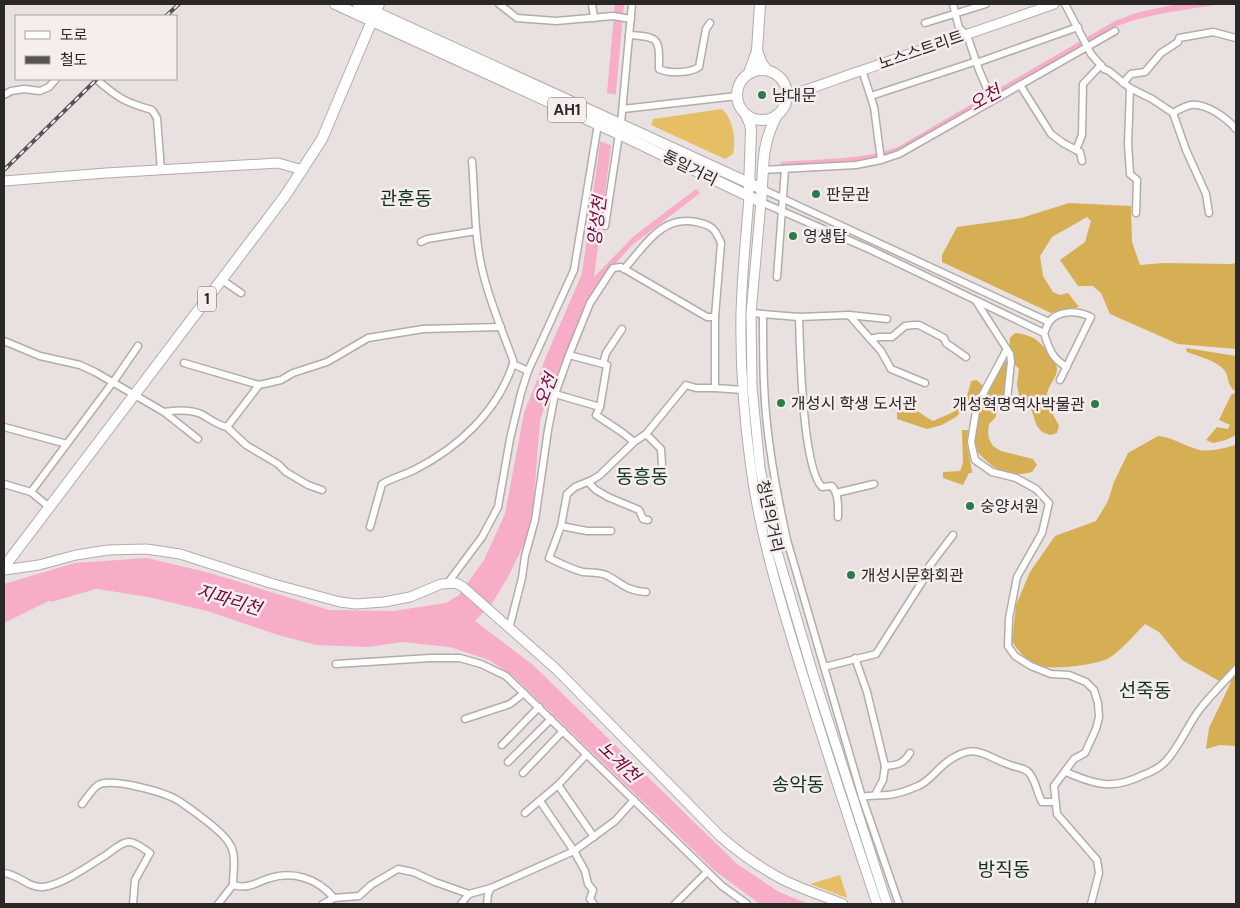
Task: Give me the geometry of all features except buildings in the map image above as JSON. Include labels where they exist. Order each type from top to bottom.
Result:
[{"type":"main road","name":"통일거리","points":[[334,4],[375,12],[598,124],[620,128],[761,202]]},
{"type":"main road","name":"통일거리","points":[[358,4],[620,128],[762,189]]},
{"type":"main road","points":[[749,73],[761,69],[767,70],[779,76],[786,88],[786,103],[771,118],[758,120],[746,115],[736,96],[740,83],[749,73],[757,51],[760,4]]},
{"type":"main road","name":"노스스트리트","points":[[787,95],[801,92],[1054,4]]},
{"type":"main road","name":"1","points":[[4,569],[303,170],[322,139],[375,12]]},
{"type":"main road","points":[[757,51],[762,64],[767,70]]},
{"type":"main road","name":"청년의거리","points":[[746,115],[751,131],[749,197],[741,313],[743,390],[751,470],[766,550],[808,692],[877,904]]},
{"type":"main road","name":"청년의거리","points":[[776,115],[766,138],[751,313],[752,388],[760,468],[775,545],[817,686],[887,904]]},
{"type":"main road","points":[[4,181],[278,163],[303,170]]},
{"type":"main road","points":[[4,569],[39,565],[76,555],[108,550],[146,550],[180,554],[270,583],[340,602],[356,604],[384,602],[410,597],[441,584],[456,583],[463,587],[509,629],[720,836],[772,874],[794,885],[843,904]]},
{"type":"street","points":[[499,4],[507,6],[517,18],[556,21],[613,16],[628,18]]},
{"type":"street","points":[[592,4],[594,18]]},
{"type":"street","points":[[605,226],[623,110],[629,35],[628,18],[632,4]]},
{"type":"street","points":[[953,4],[959,28],[967,35],[976,63],[991,97]]},
{"type":"street","points":[[925,23],[986,4]]},
{"type":"street","points":[[1065,4],[1088,48],[1101,65],[1130,88],[1152,99],[1172,113],[1206,194],[1209,213]]},
{"type":"street","points":[[629,35],[649,36],[655,41],[660,47],[659,69],[664,72],[694,70],[699,67],[706,29],[710,23]]},
{"type":"street","points":[[871,96],[974,62],[976,63],[1078,27]]},
{"type":"street","points":[[762,170],[856,165],[881,159],[915,146],[991,97],[1020,85],[1115,31]]},
{"type":"street","points":[[1123,83],[1131,74],[1145,72],[1161,53],[1178,42],[1179,38],[1213,32],[1236,38]]},
{"type":"street","points":[[1076,150],[1082,135],[1083,84],[1101,65]]},
{"type":"street","points":[[862,70],[874,107],[881,159]]},
{"type":"street","points":[[4,95],[11,91],[24,89],[40,91],[55,80]]},
{"type":"street","points":[[97,80],[116,96],[127,102],[152,110],[157,118],[161,170]]},
{"type":"street","points":[[1020,85],[1051,134],[1063,144],[1076,150],[1082,156],[1082,161]]},
{"type":"street","points":[[1130,88],[1128,144],[1130,174],[1137,180],[1136,213]]},
{"type":"street","points":[[623,110],[736,96]]},
{"type":"street","points":[[1172,113],[1191,105],[1201,105],[1213,111],[1236,129]]},
{"type":"street","points":[[447,584],[482,537],[496,513],[521,392],[528,371],[574,270],[598,124]]},
{"type":"street","points":[[370,528],[382,484],[412,471],[440,455],[470,431],[484,418],[513,364],[482,268],[476,231],[472,161]]},
{"type":"street","points":[[777,277],[785,169]]},
{"type":"street","name":"통일거리","points":[[762,189],[1050,322]]},
{"type":"street","name":"통일거리","points":[[761,202],[869,249],[1044,334]]},
{"type":"street","points":[[624,269],[662,226],[675,221],[688,220],[708,224],[717,232],[720,243],[715,317],[715,388]]},
{"type":"street","points":[[421,242],[427,239],[476,231]]},
{"type":"street","points":[[509,629],[535,520],[555,394],[590,303],[613,268],[621,267],[707,317],[715,317]]},
{"type":"street","points":[[222,280],[240,293]]},
{"type":"street","points":[[976,300],[1010,354],[1011,362],[1007,400]]},
{"type":"street","points":[[1060,380],[1068,366],[1091,316],[1070,312],[1055,317],[1044,334],[1050,352],[1060,363],[1068,366]]},
{"type":"street","points":[[751,313],[799,317],[849,315],[887,319]]},
{"type":"street","points":[[763,314],[764,384],[772,467],[787,540],[862,797],[898,904]]},
{"type":"street","points":[[849,315],[881,351],[891,369],[925,383]]},
{"type":"street","points":[[799,317],[804,411],[813,468],[820,485],[822,487],[832,486],[836,493],[838,517]]},
{"type":"street","points":[[870,339],[892,337],[905,326],[919,326],[944,338],[946,343],[966,357]]},
{"type":"street","points":[[184,363],[259,385],[281,380],[293,373],[327,362],[362,341],[375,337],[423,329],[501,327]]},
{"type":"street","points":[[603,364],[606,353],[622,329]]},
{"type":"street","points":[[4,341],[40,356],[80,365],[112,381],[164,412],[198,439]]},
{"type":"street","points":[[31,492],[138,346]]},
{"type":"street","points":[[1006,349],[977,405],[971,442],[976,460],[992,472],[1016,478],[1036,489],[1048,503],[1042,533],[1017,577],[1009,618],[1008,646],[1015,656],[1031,666],[1051,674],[1074,677],[1086,682],[1094,690],[1098,703],[1096,729],[1085,753],[1074,759],[1054,786],[1057,814],[1096,860],[1098,873],[1092,904]]},
{"type":"street","points":[[569,355],[607,365],[600,406],[596,415],[624,432],[634,442]]},
{"type":"street","points":[[513,364],[528,371]]},
{"type":"street","points":[[227,427],[259,385]]},
{"type":"street","points":[[646,592],[632,590],[596,572],[575,570],[549,558],[561,526],[567,494],[574,487],[600,475],[634,442],[646,434],[686,385],[696,388],[743,390]]},
{"type":"street","points":[[555,394],[600,406]]},
{"type":"street","points":[[164,412],[182,410],[199,413],[219,425],[227,427],[246,445],[278,464],[286,472],[308,485],[322,490]]},
{"type":"street","points":[[4,427],[67,444]]},
{"type":"street","points":[[646,434],[661,449],[662,466]]},
{"type":"street","points":[[588,482],[596,490],[608,497],[639,510],[644,519],[648,520]]},
{"type":"street","points":[[4,484],[31,492],[49,507]]},
{"type":"street","points":[[836,493],[874,484]]},
{"type":"street","points":[[561,526],[587,531],[611,531]]},
{"type":"street","points":[[824,667],[876,654],[922,582],[928,568],[953,535]]},
{"type":"street","points":[[336,664],[460,658],[493,669],[506,676],[528,694],[586,755],[707,872],[722,886],[747,904]]},
{"type":"street","points":[[855,658],[867,692],[885,766],[882,780],[875,795]]},
{"type":"street","points":[[1066,772],[1086,781],[1105,785],[1117,785],[1130,782],[1154,771],[1165,762],[1200,709],[1236,669]]},
{"type":"street","points":[[465,719],[510,704],[528,694]]},
{"type":"street","points":[[502,745],[539,707]]},
{"type":"street","points":[[508,762],[551,719]]},
{"type":"street","points":[[523,773],[563,731]]},
{"type":"street","points":[[862,797],[889,795],[918,786],[928,780],[946,762],[973,751],[982,752],[1010,765],[1025,769],[1030,773],[1039,790],[1042,802],[1055,802]]},
{"type":"street","points":[[885,766],[897,766],[904,762],[910,753]]},
{"type":"street","points":[[525,813],[558,785],[586,755]]},
{"type":"street","points":[[82,804],[97,786],[102,784],[132,786],[178,800],[229,842],[234,857],[233,885],[218,904]]},
{"type":"street","points":[[558,785],[594,837]]},
{"type":"street","points":[[323,904],[334,898],[359,896],[371,884],[398,869],[413,872],[469,894],[491,888],[574,851],[615,821],[634,800]]},
{"type":"street","points":[[540,801],[574,851],[585,871],[588,884],[593,890],[590,899],[594,904]]},
{"type":"street","points":[[4,873],[18,876],[32,886],[50,886],[95,862],[118,846],[132,842],[150,852],[135,880],[133,904]]},
{"type":"street","points":[[675,904],[707,872]]},
{"type":"street","points":[[233,885],[251,886],[276,877],[295,875],[319,883],[334,898]]},
{"type":"street","points":[[487,904],[491,888]]},
{"type":"street","points":[[461,904],[469,894]]},
{"type":"shaded area","points":[[722,109],[729,118],[734,136],[733,154],[725,159],[651,125],[653,119]]},
{"type":"shaded area","points":[[1069,203],[1131,206],[1132,242],[1140,265],[1236,263],[1236,349],[1178,344],[1110,314],[1101,293],[1093,286],[1078,286],[1060,260],[1085,242],[1091,221],[1087,217],[1052,237],[1040,256],[1043,276],[1053,292],[1060,295],[1068,293],[1079,307],[1051,313],[942,262],[942,255],[957,227],[1021,218]]},
{"type":"shaded area","points":[[1015,333],[1027,335],[1036,340],[1056,363],[1057,373],[1048,390],[1047,398],[1050,409],[1059,426],[1057,433],[1050,435],[1042,432],[1037,426],[1031,409],[1019,396],[1017,384],[1019,369],[1012,359],[1010,346],[1010,338]]},
{"type":"shaded area","points":[[1186,348],[1236,356],[1236,392],[1229,384],[1222,367],[1208,359],[1187,352]]},
{"type":"shaded area","points":[[1005,361],[1008,364],[1006,390],[995,418],[989,424],[989,439],[993,446],[1001,451],[1033,459],[1037,465],[1032,472],[1020,474],[1004,473],[980,455],[975,445],[976,425],[979,415]]},
{"type":"shaded area","points":[[977,380],[982,385],[982,390],[956,417],[942,425],[927,429],[897,419],[897,412],[907,409],[916,410],[933,421],[949,414],[963,404],[971,381]]},
{"type":"shaded area","points":[[1236,392],[1236,435],[1213,443],[1206,440],[1217,427],[1228,429],[1230,425],[1219,420],[1231,395]]},
{"type":"shaded area","points":[[962,430],[968,430],[967,445],[972,471],[963,485],[943,478],[943,472],[960,471],[963,463]]},
{"type":"shaded area","points":[[1158,436],[1201,450],[1216,450],[1236,445],[1236,746],[1220,745],[1206,749],[1209,728],[1231,682],[1221,682],[1182,660],[1159,632],[1145,624],[1109,658],[1095,663],[1075,666],[1040,666],[1024,656],[1012,641],[1016,605],[1030,572],[1055,536],[1096,521],[1108,501],[1114,482],[1128,453]]},
{"type":"shaded area","points":[[840,875],[847,898],[810,884]]},
{"type":"water","points":[[615,4],[624,4],[611,146],[594,277],[634,236],[696,189],[700,193],[631,246],[610,270],[590,299],[548,395],[540,421],[533,508],[527,538],[508,577],[493,602],[475,621],[533,665],[737,864],[779,892],[809,904],[760,904],[714,870],[512,675],[489,660],[450,647],[402,642],[368,647],[316,645],[278,635],[207,611],[148,597],[79,586],[4,623],[4,584],[75,563],[147,558],[210,573],[329,610],[393,611],[446,603],[459,595],[484,560],[505,514],[524,413],[582,274],[607,93]]},
{"type":"water","name":"오천","points":[[1177,4],[1219,4],[1152,16],[1113,28],[900,151],[856,162],[781,168],[781,162],[855,157],[898,147],[1115,21],[1136,13]]},
{"type":"pier","points":[[606,93],[617,95],[613,146],[600,141]]},
{"type":"waterway","name":"지파리천","points":[[52,596],[97,583]]},
{"type":"railway","points":[[167,15],[179,4]]},
{"type":"railway","points":[[4,170],[96,80]]},
{"type":"place","name":"남대문","points":[[762,95]]},
{"type":"place","name":"판문관","points":[[816,194]]},
{"type":"place","name":"영생탑","points":[[793,236]]},
{"type":"place","name":"개성시 학생 도서관","points":[[781,403]]},
{"type":"place","name":"개성혁명역사박물관","points":[[1095,404]]},
{"type":"place","name":"숭양서원","points":[[970,506]]},
{"type":"place","name":"개성시문화회관","points":[[851,575]]},
{"type":"district","name":"관훈동","points":[[406,198]]},
{"type":"district","name":"동흥동","points":[[642,476]]},
{"type":"district","name":"선죽동","points":[[1145,690]]},
{"type":"district","name":"송악동","points":[[798,784]]},
{"type":"district","name":"방직동","points":[[1004,869]]},
{"type":"water label","name":"양성천","points":[[597,221]]},
{"type":"water label","name":"노계천","points":[[619,762]]}]
